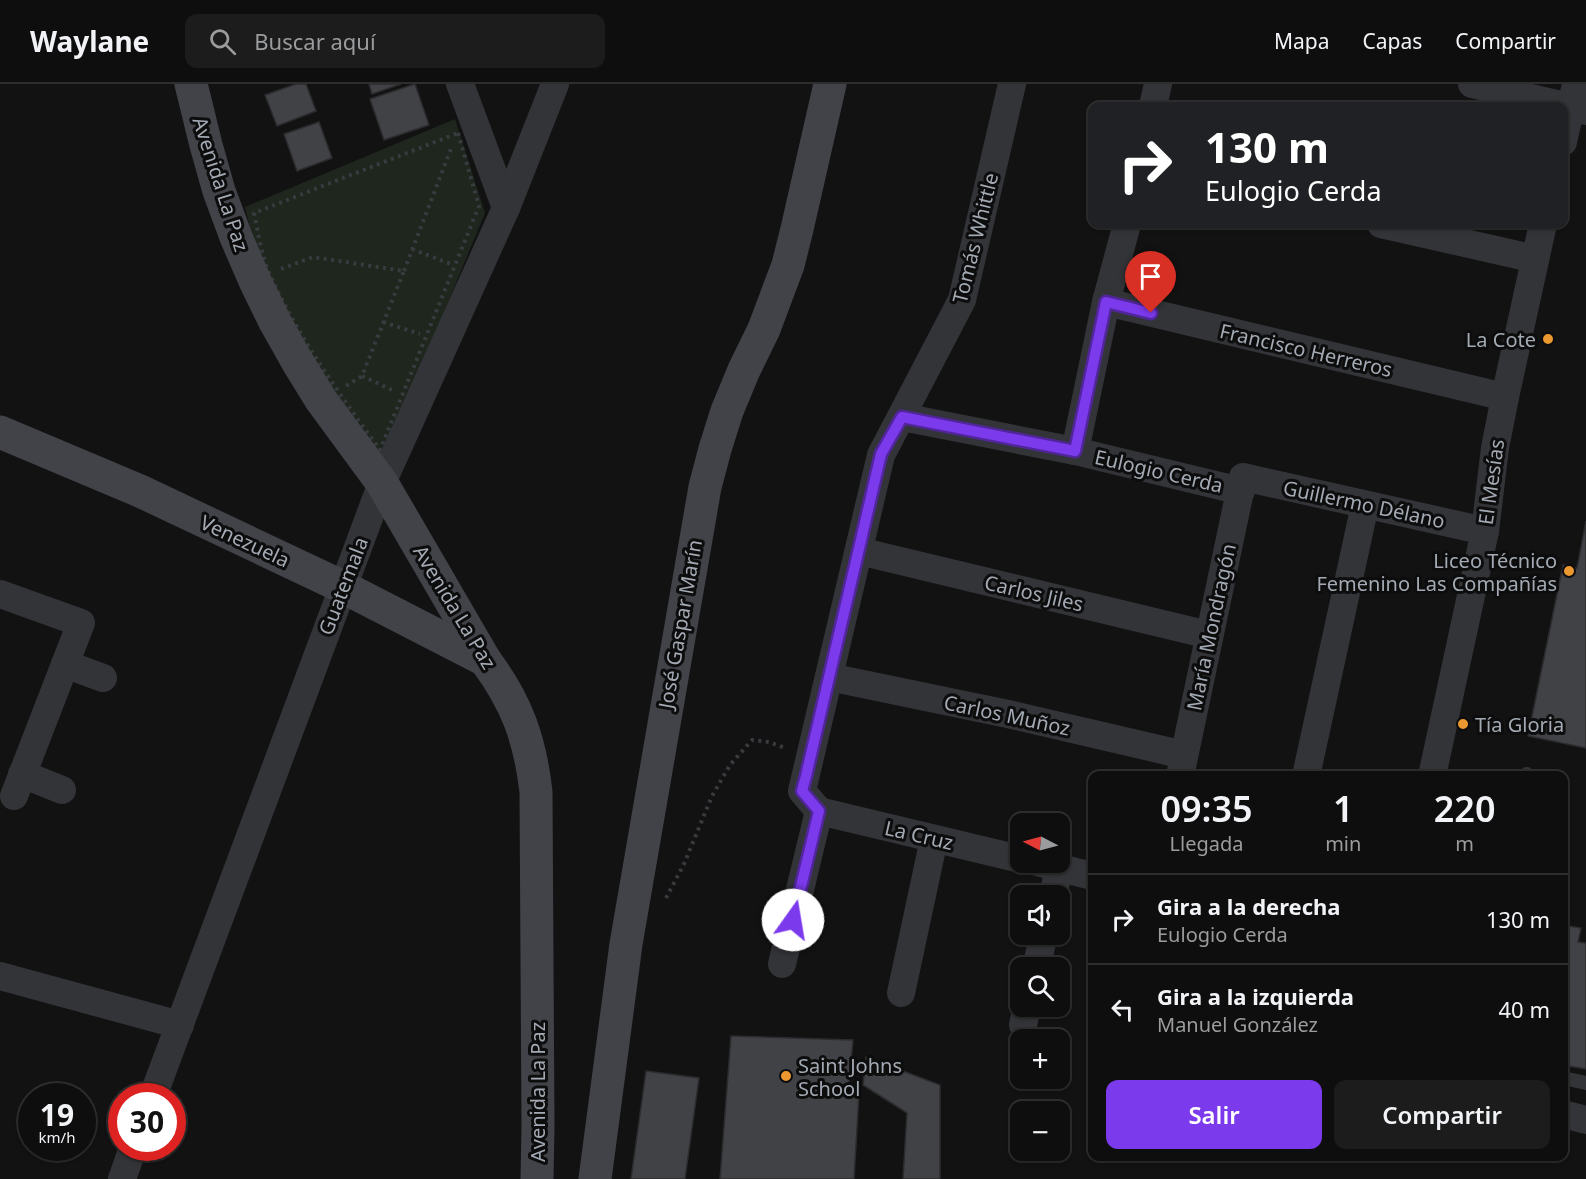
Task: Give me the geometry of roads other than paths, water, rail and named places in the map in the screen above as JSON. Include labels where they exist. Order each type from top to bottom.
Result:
[{"type":"street","name":"Avenida La Paz","points":[[190,84],[219,191],[236,237],[275,322],[321,400],[382,483],[485,660],[499,679],[520,720],[528,743],[534,768],[536,792],[537,1179]]},
{"type":"street","points":[[460,84],[506,208]]},
{"type":"street","name":"Guatemala","points":[[158,1083],[382,483],[506,208],[555,84]]},
{"type":"street","name":"José Gaspar Marín","points":[[596,1179],[627,944],[705,487],[727,411],[764,329],[788,265],[830,84]]},
{"type":"street","name":"Tomás Whittle","points":[[819,811],[802,791],[881,454],[962,300],[1012,84]]},
{"type":"street","points":[[1154,102],[1158,84]]},
{"type":"street","points":[[1472,84],[1578,101],[1568,128]]},
{"type":"street","points":[[1075,451],[1106,302],[1126,228]]},
{"type":"street","points":[[1399,228],[1535,259]]},
{"type":"street","name":"El Mesías","points":[[1433,771],[1485,531],[1495,448],[1542,228]]},
{"type":"street","name":"Francisco Herreros","points":[[1106,302],[1505,397]]},
{"type":"street","name":"Eulogio Cerda","points":[[902,417],[1242,484]]},
{"type":"street","name":"Venezuela","points":[[1,434],[140,491],[343,587],[485,660]]},
{"type":"street","name":"Guillermo Délano","points":[[1242,484],[1365,505],[1485,531]]},
{"type":"street","name":"María Mondragón","points":[[1182,765],[1242,484]]},
{"type":"street","points":[[1307,771],[1365,505]]},
{"type":"street","name":"Carlos Jiles","points":[[859,551],[1209,635]]},
{"type":"street","points":[[0,594],[81,623],[18,785],[62,790]]},
{"type":"street","points":[[65,664],[103,678]]},
{"type":"street","name":"Carlos Muñoz","points":[[829,677],[1008,714],[1182,765]]},
{"type":"street","points":[[782,964],[819,811]]},
{"type":"street","name":"La Cruz","points":[[819,811],[1010,856]]},
{"type":"street","points":[[901,993],[934,838]]},
{"type":"street","points":[[1070,870],[1088,875]]},
{"type":"street","points":[[0,976],[180,1025]]},
{"type":"street","points":[[1568,1115],[1586,1120]]},
{"type":"street","points":[[122,1179],[129,1161]]},
{"type":"lane","points":[[1568,1079],[1586,1083]]},
{"type":"place","name":"La Cote","points":[[1548,339]]},
{"type":"place","name":"Liceo Técnico Femenino Las Compañías","points":[[1569,571]]},
{"type":"place","name":"Tía Gloria","points":[[1463,724]]},
{"type":"place","name":"Saint Johns School","points":[[786,1076]]}]
